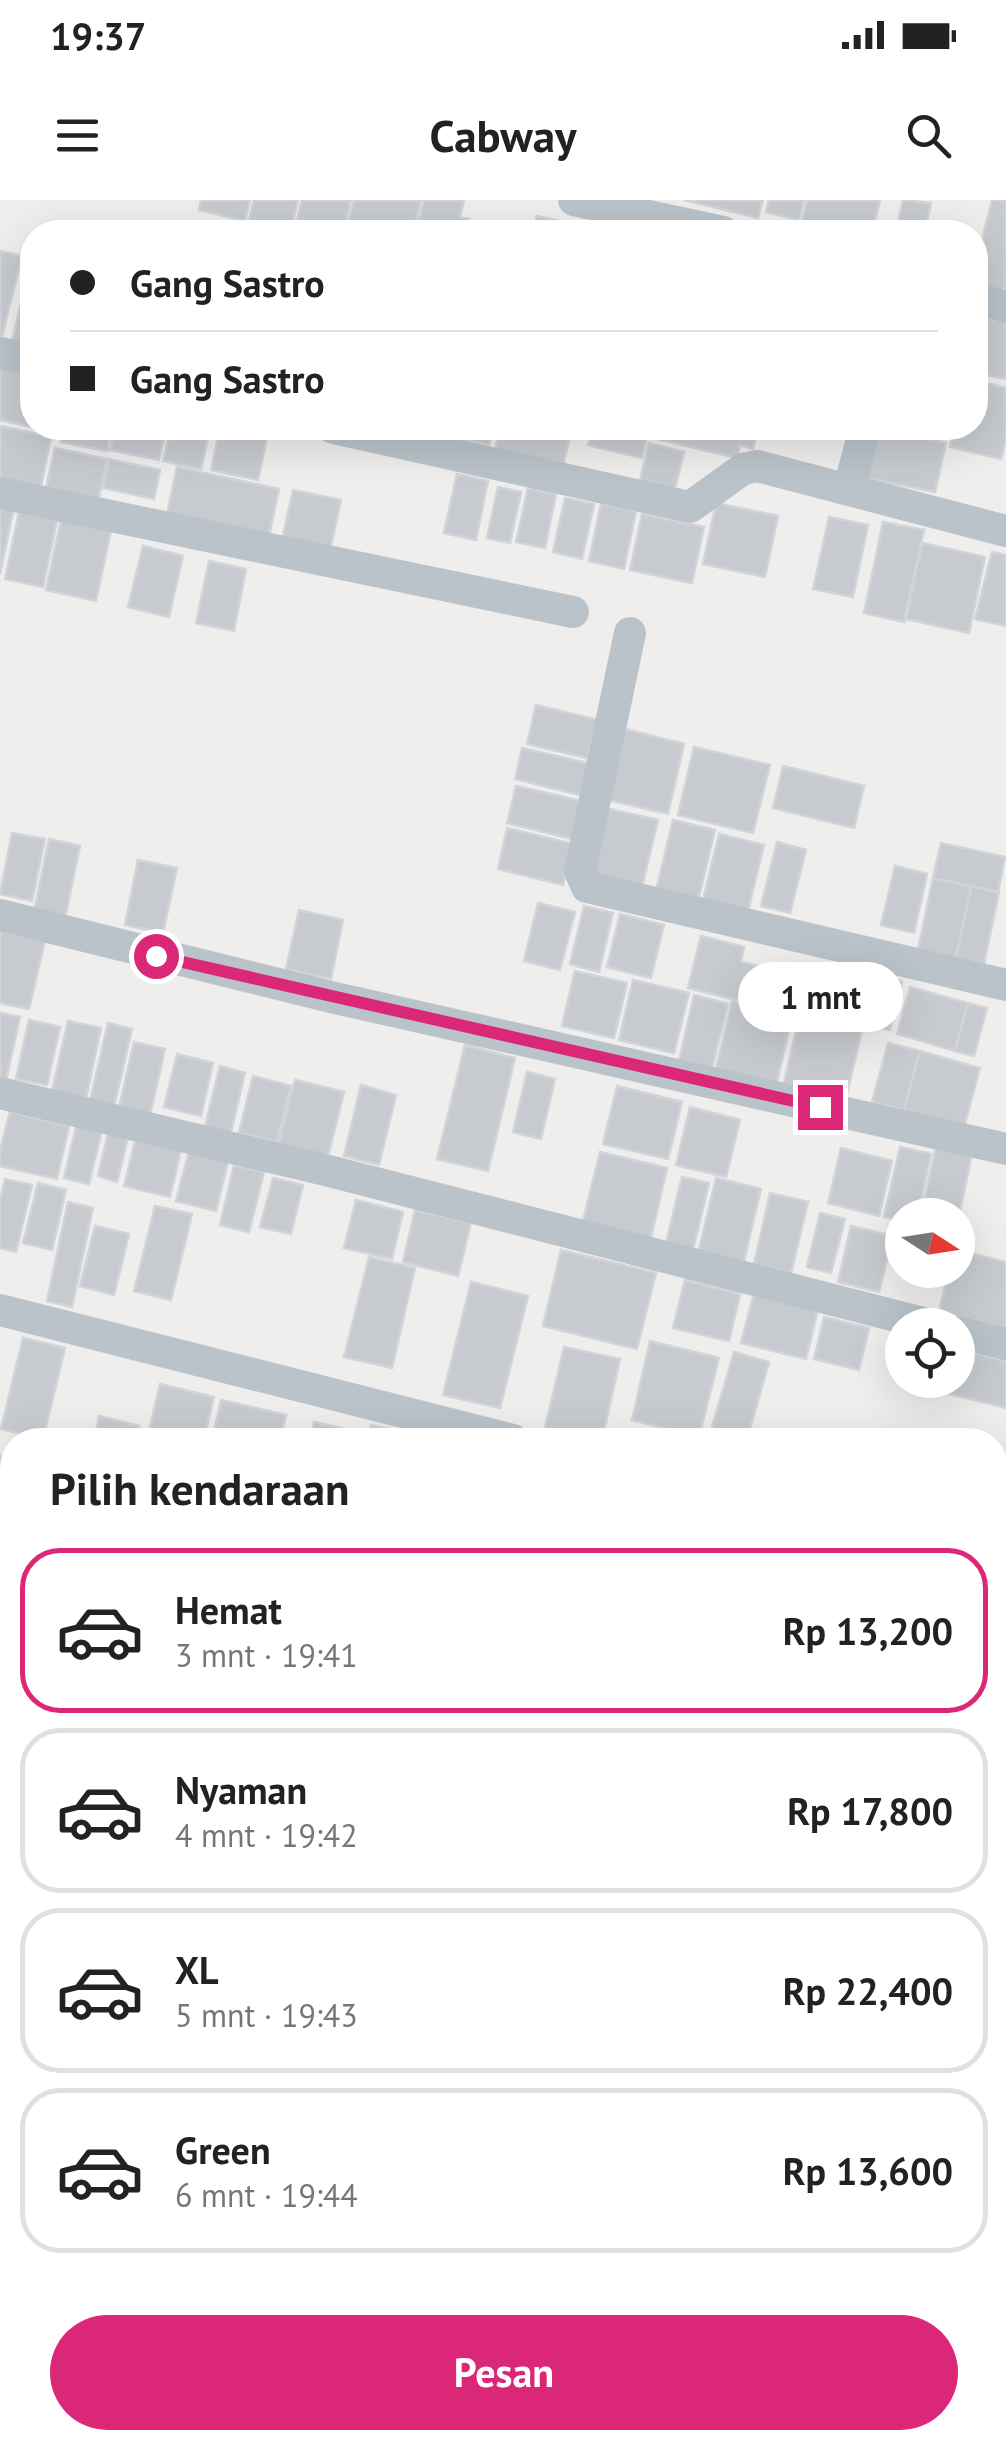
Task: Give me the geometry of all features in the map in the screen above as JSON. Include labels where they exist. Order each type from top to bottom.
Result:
[{"type":"street","points":[[574,200],[666,220]]},
{"type":"street","points":[[388,440],[690,506],[744,469],[757,466],[1005,526]]},
{"type":"street","points":[[849,488],[862,440]]},
{"type":"street","points":[[0,493],[573,612]]},
{"type":"street","points":[[630,633],[580,871],[588,887],[1006,985]]},
{"type":"street","points":[[0,915],[298,990],[1006,1148]]},
{"type":"street","points":[[0,1093],[340,1174],[885,1313]]},
{"type":"street","points":[[0,1310],[466,1428]]},
{"type":"street","points":[[975,1336],[1006,1344]]},
{"type":"building","points":[[201,200],[250,200],[245,220],[199,210]]},
{"type":"building","points":[[254,200],[298,200],[293,220],[249,220]]},
{"type":"building","points":[[302,200],[351,200],[346,220],[297,220]]},
{"type":"building","points":[[354,200],[421,200],[416,220],[349,220]]},
{"type":"building","points":[[424,200],[464,200],[460,217],[469,219],[469,220],[419,220]]},
{"type":"building","points":[[684,200],[763,200],[758,218]]},
{"type":"building","points":[[769,200],[804,200],[799,220],[766,212]]},
{"type":"building","points":[[807,200],[880,200],[875,220],[803,220]]},
{"type":"building","points":[[903,200],[931,203],[927,220],[899,220]]},
{"type":"building","points":[[992,200],[1006,200],[1006,282],[1002,298],[988,294],[987,220]]},
{"type":"building","points":[[0,251],[20,256],[20,264],[0,340]]},
{"type":"building","points":[[20,307],[20,349],[11,346]]},
{"type":"building","points":[[988,318],[1006,322],[1006,379],[988,376]]},
{"type":"building","points":[[20,367],[20,424],[0,420],[0,368]]},
{"type":"building","points":[[988,383],[1006,388],[1006,439],[1001,459],[950,447],[951,440],[988,440]]},
{"type":"building","points":[[0,426],[20,430],[20,440],[50,440],[39,496],[0,488]]},
{"type":"building","points":[[61,440],[109,440],[107,451]]},
{"type":"building","points":[[112,440],[163,440],[159,460],[110,450]]},
{"type":"building","points":[[168,440],[207,440],[201,469],[163,461]]},
{"type":"building","points":[[217,440],[266,440],[258,480],[211,470]]},
{"type":"building","points":[[465,440],[490,440],[489,445]]},
{"type":"building","points":[[497,440],[569,440],[562,470],[494,454]]},
{"type":"building","points":[[589,440],[646,440],[642,458],[588,445]]},
{"type":"building","points":[[661,440],[755,440],[753,449],[740,445],[737,458]]},
{"type":"building","points":[[869,440],[946,443],[935,492],[861,477]]},
{"type":"building","points":[[649,443],[684,452],[675,489],[640,481]]},
{"type":"building","points":[[55,448],[107,459],[97,507],[44,496]]},
{"type":"building","points":[[109,459],[160,470],[154,499],[103,488]]},
{"type":"building","points":[[177,467],[279,489],[267,546],[165,524]]},
{"type":"building","points":[[457,474],[488,481],[476,540],[444,533]]},
{"type":"building","points":[[498,487],[521,492],[510,543],[487,538]]},
{"type":"building","points":[[528,488],[556,494],[545,548],[516,542]]},
{"type":"building","points":[[293,490],[341,500],[329,555],[281,545]]},
{"type":"building","points":[[565,498],[594,504],[582,559],[553,552]]},
{"type":"building","points":[[0,499],[15,502],[0,574]]},
{"type":"building","points":[[716,503],[778,516],[765,577],[703,564]]},
{"type":"building","points":[[601,504],[636,511],[624,569],[589,561]]},
{"type":"building","points":[[19,512],[57,520],[43,587],[5,579]]},
{"type":"building","points":[[642,514],[704,527],[692,583],[630,570]]},
{"type":"building","points":[[62,515],[112,526],[96,601],[46,590]]},
{"type":"building","points":[[829,517],[868,525],[853,597],[813,589]]},
{"type":"building","points":[[883,522],[924,530],[904,622],[864,613]]},
{"type":"building","points":[[922,543],[985,557],[969,633],[906,619]]},
{"type":"building","points":[[143,546],[183,556],[169,617],[128,607]]},
{"type":"building","points":[[992,552],[1006,555],[1006,626],[975,619]]},
{"type":"building","points":[[209,561],[246,569],[234,631],[196,623]]},
{"type":"building","points":[[536,705],[597,720],[587,758],[527,744]]},
{"type":"building","points":[[625,729],[684,744],[668,814],[609,800]]},
{"type":"building","points":[[694,747],[770,765],[753,833],[678,815]]},
{"type":"building","points":[[522,748],[591,764],[584,796],[515,779]]},
{"type":"building","points":[[783,766],[864,786],[854,828],[773,808]]},
{"type":"building","points":[[516,786],[581,801],[572,839],[507,823]]},
{"type":"building","points":[[605,808],[658,820],[642,887],[589,874]]},
{"type":"building","points":[[673,820],[715,830],[697,905],[655,895]]},
{"type":"building","points":[[507,828],[573,844],[563,885],[498,869]]},
{"type":"building","points":[[12,833],[45,839],[32,901],[0,894]]},
{"type":"building","points":[[719,834],[764,845],[747,915],[702,904]]},
{"type":"building","points":[[49,839],[80,846],[65,918],[34,911]]},
{"type":"building","points":[[777,842],[806,850],[790,913],[761,906]]},
{"type":"building","points":[[941,843],[1005,857],[998,892],[933,878]]},
{"type":"building","points":[[138,860],[177,868],[163,933],[125,925]]},
{"type":"building","points":[[895,866],[927,874],[914,933],[881,925]]},
{"type":"building","points":[[933,878],[971,886],[956,958],[918,950]]},
{"type":"building","points":[[971,886],[999,892],[984,964],[956,958]]},
{"type":"building","points":[[538,903],[575,912],[560,970],[524,961]]},
{"type":"building","points":[[584,906],[613,913],[599,972],[570,964]]},
{"type":"building","points":[[299,910],[343,920],[331,979],[286,969]]},
{"type":"building","points":[[620,914],[664,925],[651,978],[607,967]]},
{"type":"building","points":[[0,931],[45,941],[29,1009],[0,1003]]},
{"type":"building","points":[[701,936],[744,947],[741,962],[763,967],[753,1004],[688,988]]},
{"type":"building","points":[[835,965],[902,981],[890,1030],[823,1014]]},
{"type":"building","points":[[575,971],[627,983],[614,1038],[562,1026]]},
{"type":"building","points":[[633,980],[689,993],[674,1053],[619,1040]]},
{"type":"building","points":[[910,987],[968,1003],[955,1051],[897,1034]]},
{"type":"building","points":[[694,995],[728,1004],[712,1068],[679,1061]]},
{"type":"building","points":[[732,1001],[792,1016],[776,1086],[715,1072]]},
{"type":"building","points":[[968,1003],[987,1008],[974,1056],[955,1051]]},
{"type":"building","points":[[0,1013],[20,1017],[6,1080],[0,1079]]},
{"type":"building","points":[[800,1015],[862,1030],[845,1102],[783,1087]]},
{"type":"building","points":[[29,1020],[60,1027],[47,1085],[16,1079]]},
{"type":"building","points":[[68,1021],[101,1028],[85,1103],[51,1095]]},
{"type":"building","points":[[108,1023],[132,1029],[114,1107],[90,1101]]},
{"type":"building","points":[[134,1042],[165,1049],[149,1120],[118,1112]]},
{"type":"building","points":[[888,1043],[920,1051],[904,1110],[872,1102]]},
{"type":"building","points":[[465,1045],[515,1058],[488,1171],[437,1159]]},
{"type":"building","points":[[920,1051],[980,1068],[964,1127],[904,1110]]},
{"type":"building","points":[[177,1054],[213,1063],[201,1116],[164,1107]]},
{"type":"building","points":[[220,1066],[245,1073],[230,1136],[204,1130]]},
{"type":"building","points":[[527,1072],[555,1079],[541,1139],[513,1132]]},
{"type":"building","points":[[253,1076],[291,1086],[277,1142],[239,1133]]},
{"type":"building","points":[[295,1080],[344,1092],[327,1160],[278,1148]]},
{"type":"building","points":[[361,1085],[396,1095],[379,1165],[344,1156]]},
{"type":"building","points":[[617,1086],[682,1102],[668,1159],[603,1144]]},
{"type":"building","points":[[690,1107],[740,1120],[726,1177],[676,1165]]},
{"type":"building","points":[[10,1112],[69,1126],[57,1179],[0,1166]]},
{"type":"building","points":[[78,1119],[103,1126],[89,1184],[64,1178]]},
{"type":"building","points":[[110,1125],[130,1130],[117,1182],[98,1176]]},
{"type":"building","points":[[137,1134],[182,1145],[170,1197],[124,1186]]},
{"type":"building","points":[[936,1146],[972,1154],[963,1198],[925,1198]]},
{"type":"building","points":[[900,1147],[931,1154],[922,1198],[888,1198]]},
{"type":"building","points":[[841,1148],[892,1161],[879,1216],[828,1203]]},
{"type":"building","points":[[189,1151],[228,1161],[216,1211],[176,1201]]},
{"type":"building","points":[[600,1152],[667,1168],[649,1246],[581,1229]]},
{"type":"building","points":[[234,1165],[264,1172],[249,1232],[220,1225]]},
{"type":"building","points":[[682,1177],[709,1183],[693,1250],[666,1243]]},
{"type":"building","points":[[273,1178],[303,1185],[291,1234],[260,1227]]},
{"type":"building","points":[[716,1178],[761,1189],[743,1265],[698,1254]]},
{"type":"building","points":[[5,1179],[32,1185],[16,1252],[0,1248],[0,1201]]},
{"type":"building","points":[[38,1183],[66,1190],[52,1250],[23,1243]]},
{"type":"building","points":[[770,1193],[808,1202],[791,1273],[754,1264]]},
{"type":"building","points":[[356,1200],[403,1212],[392,1259],[344,1248]]},
{"type":"building","points":[[68,1202],[93,1208],[72,1307],[47,1301]]},
{"type":"building","points":[[155,1206],[192,1214],[171,1300],[134,1291]]},
{"type":"building","points":[[415,1210],[471,1223],[458,1276],[403,1262]]},
{"type":"building","points":[[820,1213],[845,1219],[831,1273],[807,1267]]},
{"type":"building","points":[[95,1226],[129,1234],[114,1295],[80,1286]]},
{"type":"building","points":[[851,1226],[885,1234],[885,1268],[879,1292],[838,1282]]},
{"type":"building","points":[[561,1250],[656,1273],[637,1349],[543,1326]]},
{"type":"building","points":[[975,1254],[1006,1262],[1006,1328],[975,1321],[975,1308],[940,1308],[945,1288],[975,1288]]},
{"type":"building","points":[[369,1257],[415,1268],[392,1368],[344,1357]]},
{"type":"building","points":[[685,1280],[740,1294],[729,1341],[673,1328]]},
{"type":"building","points":[[471,1282],[528,1296],[500,1408],[443,1395]]},
{"type":"building","points":[[754,1293],[818,1309],[806,1359],[741,1343]]},
{"type":"building","points":[[824,1317],[869,1328],[859,1370],[814,1359]]},
{"type":"building","points":[[23,1338],[65,1348],[46,1428],[1,1428]]},
{"type":"building","points":[[650,1341],[719,1358],[701,1428],[664,1428],[632,1420]]},
{"type":"building","points":[[564,1347],[620,1359],[605,1428],[545,1428]]},
{"type":"building","points":[[734,1352],[769,1362],[750,1428],[712,1428]]},
{"type":"building","points":[[975,1353],[1006,1361],[1006,1408],[965,1398],[975,1398]]},
{"type":"building","points":[[160,1384],[214,1397],[207,1428],[150,1428]]},
{"type":"building","points":[[221,1400],[286,1415],[283,1428],[215,1428]]},
{"type":"building","points":[[99,1416],[139,1426],[138,1428],[96,1428]]},
{"type":"building","points":[[314,1422],[341,1428],[313,1428]]},
{"type":"route","points":[[156,956],[820,1107]]}]
